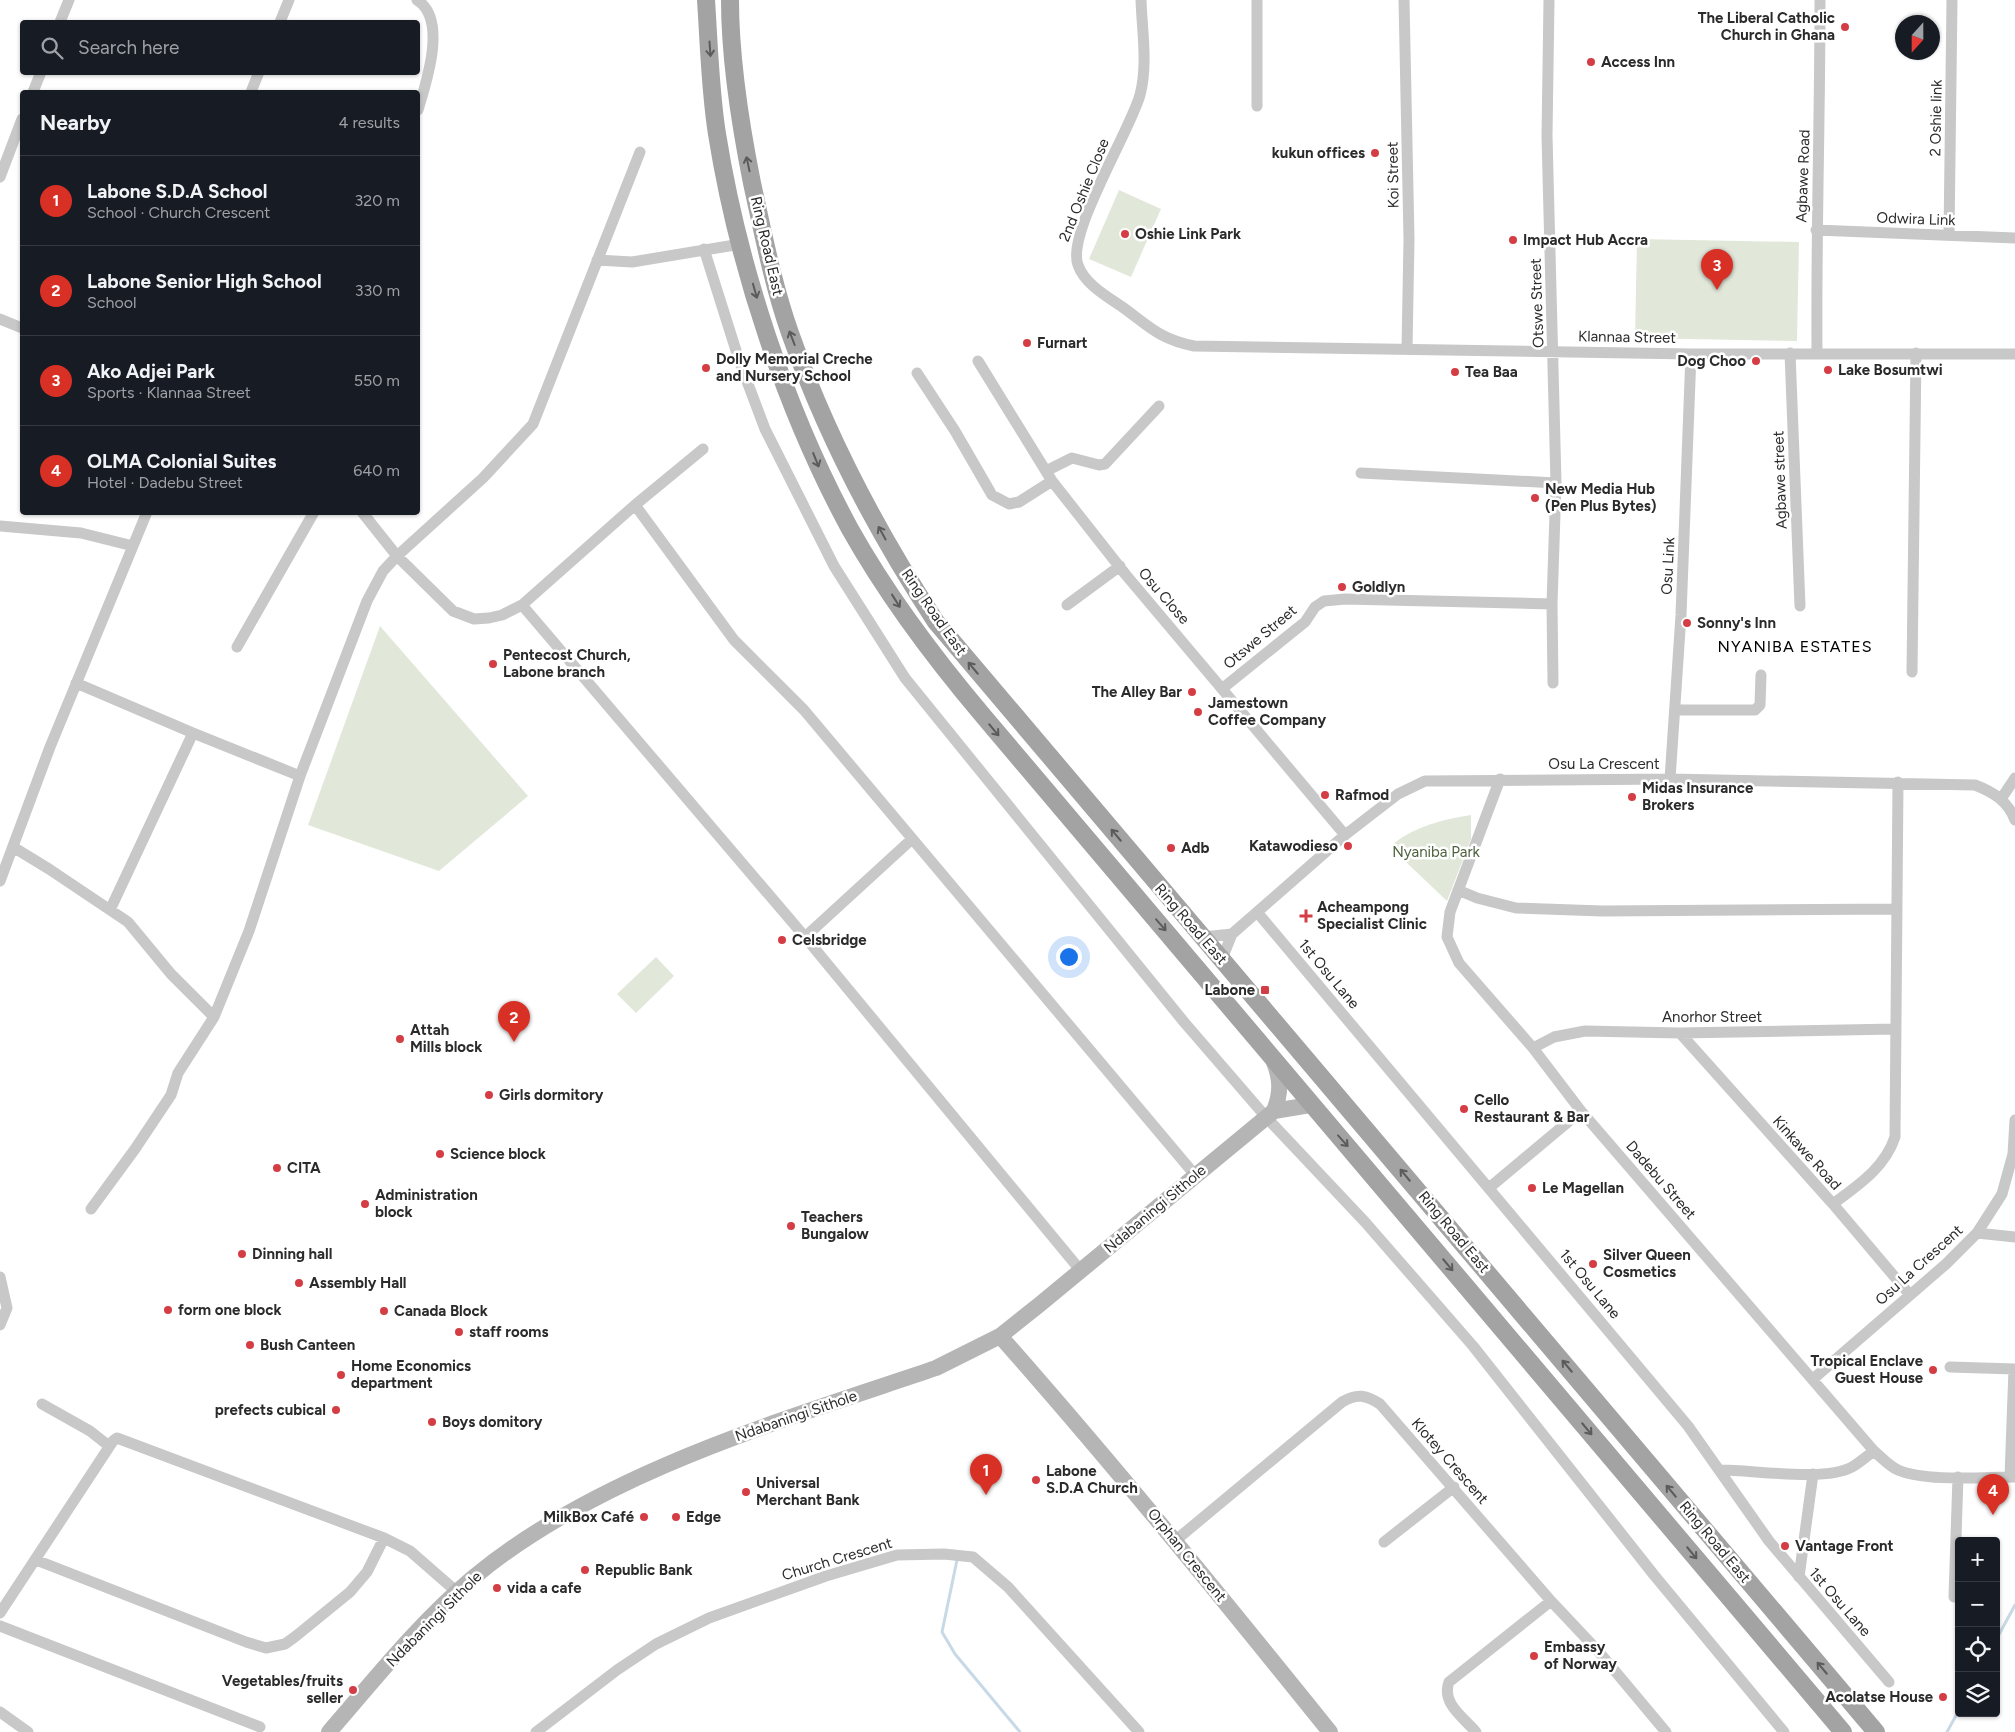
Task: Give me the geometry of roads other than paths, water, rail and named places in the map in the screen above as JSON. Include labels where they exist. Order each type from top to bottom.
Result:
[{"type":"main road","name":"Ring Road East","points":[[706,0],[716,132],[728,198],[765,327],[818,464],[851,530],[908,620],[957,685],[1310,1105],[1843,1732]]},
{"type":"main road","name":"Ring Road East","points":[[730,0],[734,69],[745,149],[761,224],[790,333],[826,421],[855,483],[936,622],[1876,1732]]},
{"type":"main road","points":[[805,432],[817,430],[826,421]]},
{"type":"main road","points":[[1770,1644],[1788,1628]]},
{"type":"street","points":[[61,20],[69,0]]},
{"type":"street","points":[[281,20],[289,0]]},
{"type":"street","name":"2nd Oshie Close","points":[[1141,0],[1143,70],[1140,95],[1110,160],[1076,245],[1078,266],[1093,285],[1160,336],[1194,346],[1239,346]]},
{"type":"street","points":[[1257,0],[1257,106]]},
{"type":"street","name":"Koi Street","points":[[1404,0],[1409,239],[1407,349]]},
{"type":"street","name":"Otswe Street","points":[[1549,0],[1547,136],[1556,483],[1552,604],[1553,683]]},
{"type":"street","name":"Agbawe Road","points":[[1817,353],[1816,230],[1820,101],[1820,0]]},
{"type":"street","name":"2 Oshie link","points":[[1949,236],[1952,0]]},
{"type":"street","points":[[420,102],[433,48],[432,25],[423,2]]},
{"type":"street","points":[[34,90],[39,75]]},
{"type":"street","points":[[252,90],[258,75]]},
{"type":"street","points":[[0,177],[20,124]]},
{"type":"street","points":[[91,1209],[136,1149],[171,1095],[178,1073],[214,1017],[249,931],[300,776],[367,601],[383,571],[483,478],[533,424],[640,152]]},
{"type":"street","name":"Odwira Link","points":[[1816,230],[2015,238]]},
{"type":"street","points":[[597,260],[632,262],[741,244]]},
{"type":"street","points":[[704,249],[739,360],[766,429],[834,566],[905,678],[1184,1022],[1270,1114],[1473,1346],[1654,1575],[1784,1732]]},
{"type":"street","points":[[0,319],[20,327]]},
{"type":"street","name":"Klannaa Street","points":[[1239,346],[1691,354],[2015,354]]},
{"type":"street","name":"Agbawe street","points":[[1790,353],[1800,606]]},
{"type":"street","points":[[1912,672],[1916,353]]},
{"type":"street","name":"Osu Link","points":[[1670,779],[1676,710],[1687,492],[1691,354]]},
{"type":"street","name":"Osu Close","points":[[978,361],[1049,476],[1120,566],[1345,835]]},
{"type":"street","points":[[917,373],[955,431],[992,495],[1010,504],[1019,502],[1072,458],[1099,466],[1105,464],[1159,406]]},
{"type":"street","points":[[364,515],[398,556],[453,611],[474,619],[489,618],[522,605],[635,505],[703,449]]},
{"type":"street","points":[[1361,473],[1556,483]]},
{"type":"street","points":[[635,505],[734,640],[804,710],[1195,1175]]},
{"type":"street","points":[[0,881],[50,747],[146,515]]},
{"type":"street","points":[[237,647],[312,515]]},
{"type":"street","points":[[0,526],[81,533],[132,546]]},
{"type":"street","points":[[1067,604],[1120,566]]},
{"type":"street","name":"Otswe Street","points":[[1223,688],[1305,622],[1315,607],[1324,601],[1345,599],[1552,604]]},
{"type":"street","points":[[522,605],[805,936],[1082,1271]]},
{"type":"street","points":[[1676,710],[1755,710],[1760,705],[1761,675]]},
{"type":"street","points":[[76,683],[193,734],[300,776]]},
{"type":"street","points":[[110,910],[193,734]]},
{"type":"street","points":[[2001,799],[2015,778]]},
{"type":"street","name":"Dadebu Street","points":[[1500,779],[1450,912],[1447,937],[1458,963],[1533,1048],[1581,1111],[1874,1451],[1899,1470],[1958,1477],[2013,1477]]},
{"type":"street","name":"Osu La Crescent","points":[[1222,959],[1232,934],[1257,912],[1345,835],[1398,794],[1425,781],[1670,779],[1975,785],[1990,790],[2001,799],[2011,810],[2015,820]]},
{"type":"street","points":[[1833,1204],[1870,1176],[1884,1160],[1895,1137],[1898,782]]},
{"type":"street","points":[[805,936],[912,839]]},
{"type":"street","points":[[13,847],[50,868],[128,922],[171,974],[214,1017]]},
{"type":"street","points":[[1458,890],[1477,898],[1516,908],[1602,910],[1897,909]]},
{"type":"street","name":"1st Osu Lane","points":[[1257,912],[1682,1419],[1721,1470],[1742,1506],[1798,1577],[1890,1682]]},
{"type":"street","points":[[1203,937],[1232,934]]},
{"type":"street","name":"Anorhor Street","points":[[1533,1048],[1554,1038],[1585,1031],[1680,1033],[1895,1030]]},
{"type":"street","name":"Kinkawe Road","points":[[1680,1033],[1833,1204],[1910,1295]]},
{"type":"street","points":[[1270,1114],[1279,1097],[1280,1084],[1274,1062]]},
{"type":"street","name":"Ndabaningi Sithole","points":[[329,1732],[387,1666],[457,1592],[495,1560],[534,1533],[605,1494],[713,1446],[936,1368],[1000,1336],[1082,1271],[1270,1114],[1310,1105]]},
{"type":"street","points":[[1490,1188],[1581,1111]]},
{"type":"street","name":"Osu La Crescent","points":[[1813,1380],[1946,1264],[1977,1233],[2002,1194],[2012,1154],[2015,1120]]},
{"type":"street","points":[[1977,1233],[2015,1237]]},
{"type":"street","points":[[0,1277],[7,1308],[0,1325]]},
{"type":"street","name":"Orphan Crescent","points":[[1000,1336],[1094,1442],[1176,1540],[1330,1732]]},
{"type":"street","points":[[1950,1367],[2014,1369],[2013,1477]]},
{"type":"street","name":"Klotey Crescent","points":[[1176,1540],[1298,1437],[1352,1396],[1370,1397],[1380,1404],[1454,1487],[1551,1601],[1599,1652],[1666,1732]]},
{"type":"street","points":[[42,1404],[90,1431],[109,1446]]},
{"type":"street","points":[[0,1613],[109,1446],[117,1438],[384,1538],[410,1551],[457,1592]]},
{"type":"street","points":[[1721,1470],[1813,1474],[1836,1472],[1852,1467],[1874,1451]]},
{"type":"street","points":[[1798,1577],[1813,1474]]},
{"type":"street","points":[[1954,1597],[1958,1477]]},
{"type":"street","points":[[1384,1542],[1454,1487]]},
{"type":"street","points":[[36,1560],[246,1642],[266,1648],[285,1644],[350,1592],[366,1572],[384,1538]]},
{"type":"street","name":"Church Crescent","points":[[536,1732],[617,1670],[656,1644],[710,1618],[826,1576],[897,1555],[944,1554],[973,1557],[1008,1587],[1139,1732]]},
{"type":"street","points":[[1476,1732],[1448,1700],[1446,1691],[1449,1682],[1551,1601]]},
{"type":"street","points":[[0,1626],[260,1727]]},
{"type":"street","points":[[0,1712],[28,1732]]},
{"type":"waterway","points":[[957,1560],[942,1632],[955,1654],[1020,1732]]},
{"type":"waterway","points":[[2000,1633],[2015,1605]]},
{"type":"waterway","points":[[1947,1732],[1955,1717]]},
{"type":"place","name":"The Liberal Catholic Church in Ghana","points":[[1845,27]]},
{"type":"place","name":"Access Inn","points":[[1591,62]]},
{"type":"place","name":"kukun offices","points":[[1375,153]]},
{"type":"place","name":"Oshie Link Park","points":[[1125,234]]},
{"type":"place","name":"Impact Hub Accra","points":[[1513,240]]},
{"type":"place","name":"Ako Adjei Park","points":[[1717,290]]},
{"type":"place","name":"Furnart","points":[[1027,343]]},
{"type":"place","name":"Dog Choo","points":[[1756,361]]},
{"type":"place","name":"Dolly Memorial Creche and Nursery School","points":[[706,368]]},
{"type":"place","name":"Lake Bosumtwi","points":[[1828,370]]},
{"type":"place","name":"Tea Baa","points":[[1455,372]]},
{"type":"place","name":"New Media Hub (Pen Plus Bytes)","points":[[1535,498]]},
{"type":"place","name":"Goldlyn","points":[[1342,587]]},
{"type":"place","name":"Sonny's Inn","points":[[1687,623]]},
{"type":"place","name":"Pentecost Church, Labone branch","points":[[493,664]]},
{"type":"place","name":"The Alley Bar","points":[[1192,692]]},
{"type":"place","name":"Jamestown Coffee Company","points":[[1198,712]]},
{"type":"place","name":"Rafmod","points":[[1325,795]]},
{"type":"place","name":"Midas Insurance Brokers","points":[[1632,797]]},
{"type":"place","name":"Katawodieso","points":[[1348,846]]},
{"type":"place","name":"Adb","points":[[1171,848]]},
{"type":"place","name":"Acheampong Specialist Clinic","points":[[1306,916]]},
{"type":"place","name":"Celsbridge","points":[[782,940]]},
{"type":"place","name":"Labone","points":[[1265,990]]},
{"type":"place","name":"Attah Mills block","points":[[400,1039]]},
{"type":"place","name":"Labone Senior High School","points":[[514,1042]]},
{"type":"place","name":"Girls dormitory","points":[[489,1095]]},
{"type":"place","name":"Cello Restaurant & Bar","points":[[1464,1109]]},
{"type":"place","name":"Science block","points":[[440,1154]]},
{"type":"place","name":"CITA","points":[[277,1168]]},
{"type":"place","name":"Le Magellan","points":[[1532,1188]]},
{"type":"place","name":"Administration block","points":[[365,1204]]},
{"type":"place","name":"Teachers Bungalow","points":[[791,1226]]},
{"type":"place","name":"Dinning hall","points":[[242,1254]]},
{"type":"place","name":"Silver Queen Cosmetics","points":[[1593,1264]]},
{"type":"place","name":"Assembly Hall","points":[[299,1283]]},
{"type":"place","name":"form one block","points":[[168,1310]]},
{"type":"place","name":"Canada Block","points":[[384,1311]]},
{"type":"place","name":"staff rooms","points":[[459,1332]]},
{"type":"place","name":"Bush Canteen","points":[[250,1345]]},
{"type":"place","name":"Tropical Enclave Guest House","points":[[1933,1370]]},
{"type":"place","name":"Home Economics department","points":[[341,1375]]},
{"type":"place","name":"prefects cubical","points":[[336,1410]]},
{"type":"place","name":"Boys domitory","points":[[432,1422]]},
{"type":"place","name":"Labone S.D.A Church","points":[[1036,1480]]},
{"type":"place","name":"Universal Merchant Bank","points":[[746,1492]]},
{"type":"place","name":"Labone S.D.A School","points":[[986,1495]]},
{"type":"place","name":"OLMA Colonial Suites","points":[[1993,1515]]},
{"type":"place","name":"MilkBox Café","points":[[644,1517]]},
{"type":"place","name":"Edge","points":[[676,1517]]},
{"type":"place","name":"Vantage Front","points":[[1785,1546]]},
{"type":"place","name":"Republic Bank","points":[[585,1570]]},
{"type":"place","name":"vida a cafe","points":[[497,1588]]},
{"type":"place","name":"Embassy of Norway","points":[[1534,1656]]},
{"type":"place","name":"Vegetables/fruits seller","points":[[353,1690]]},
{"type":"place","name":"Acolatse House","points":[[1943,1697]]},
{"type":"district","name":"NYANIBA ESTATES","points":[[1795,646]]},
{"type":"park label","name":"Nyaniba Park","points":[[1436,852]]}]
